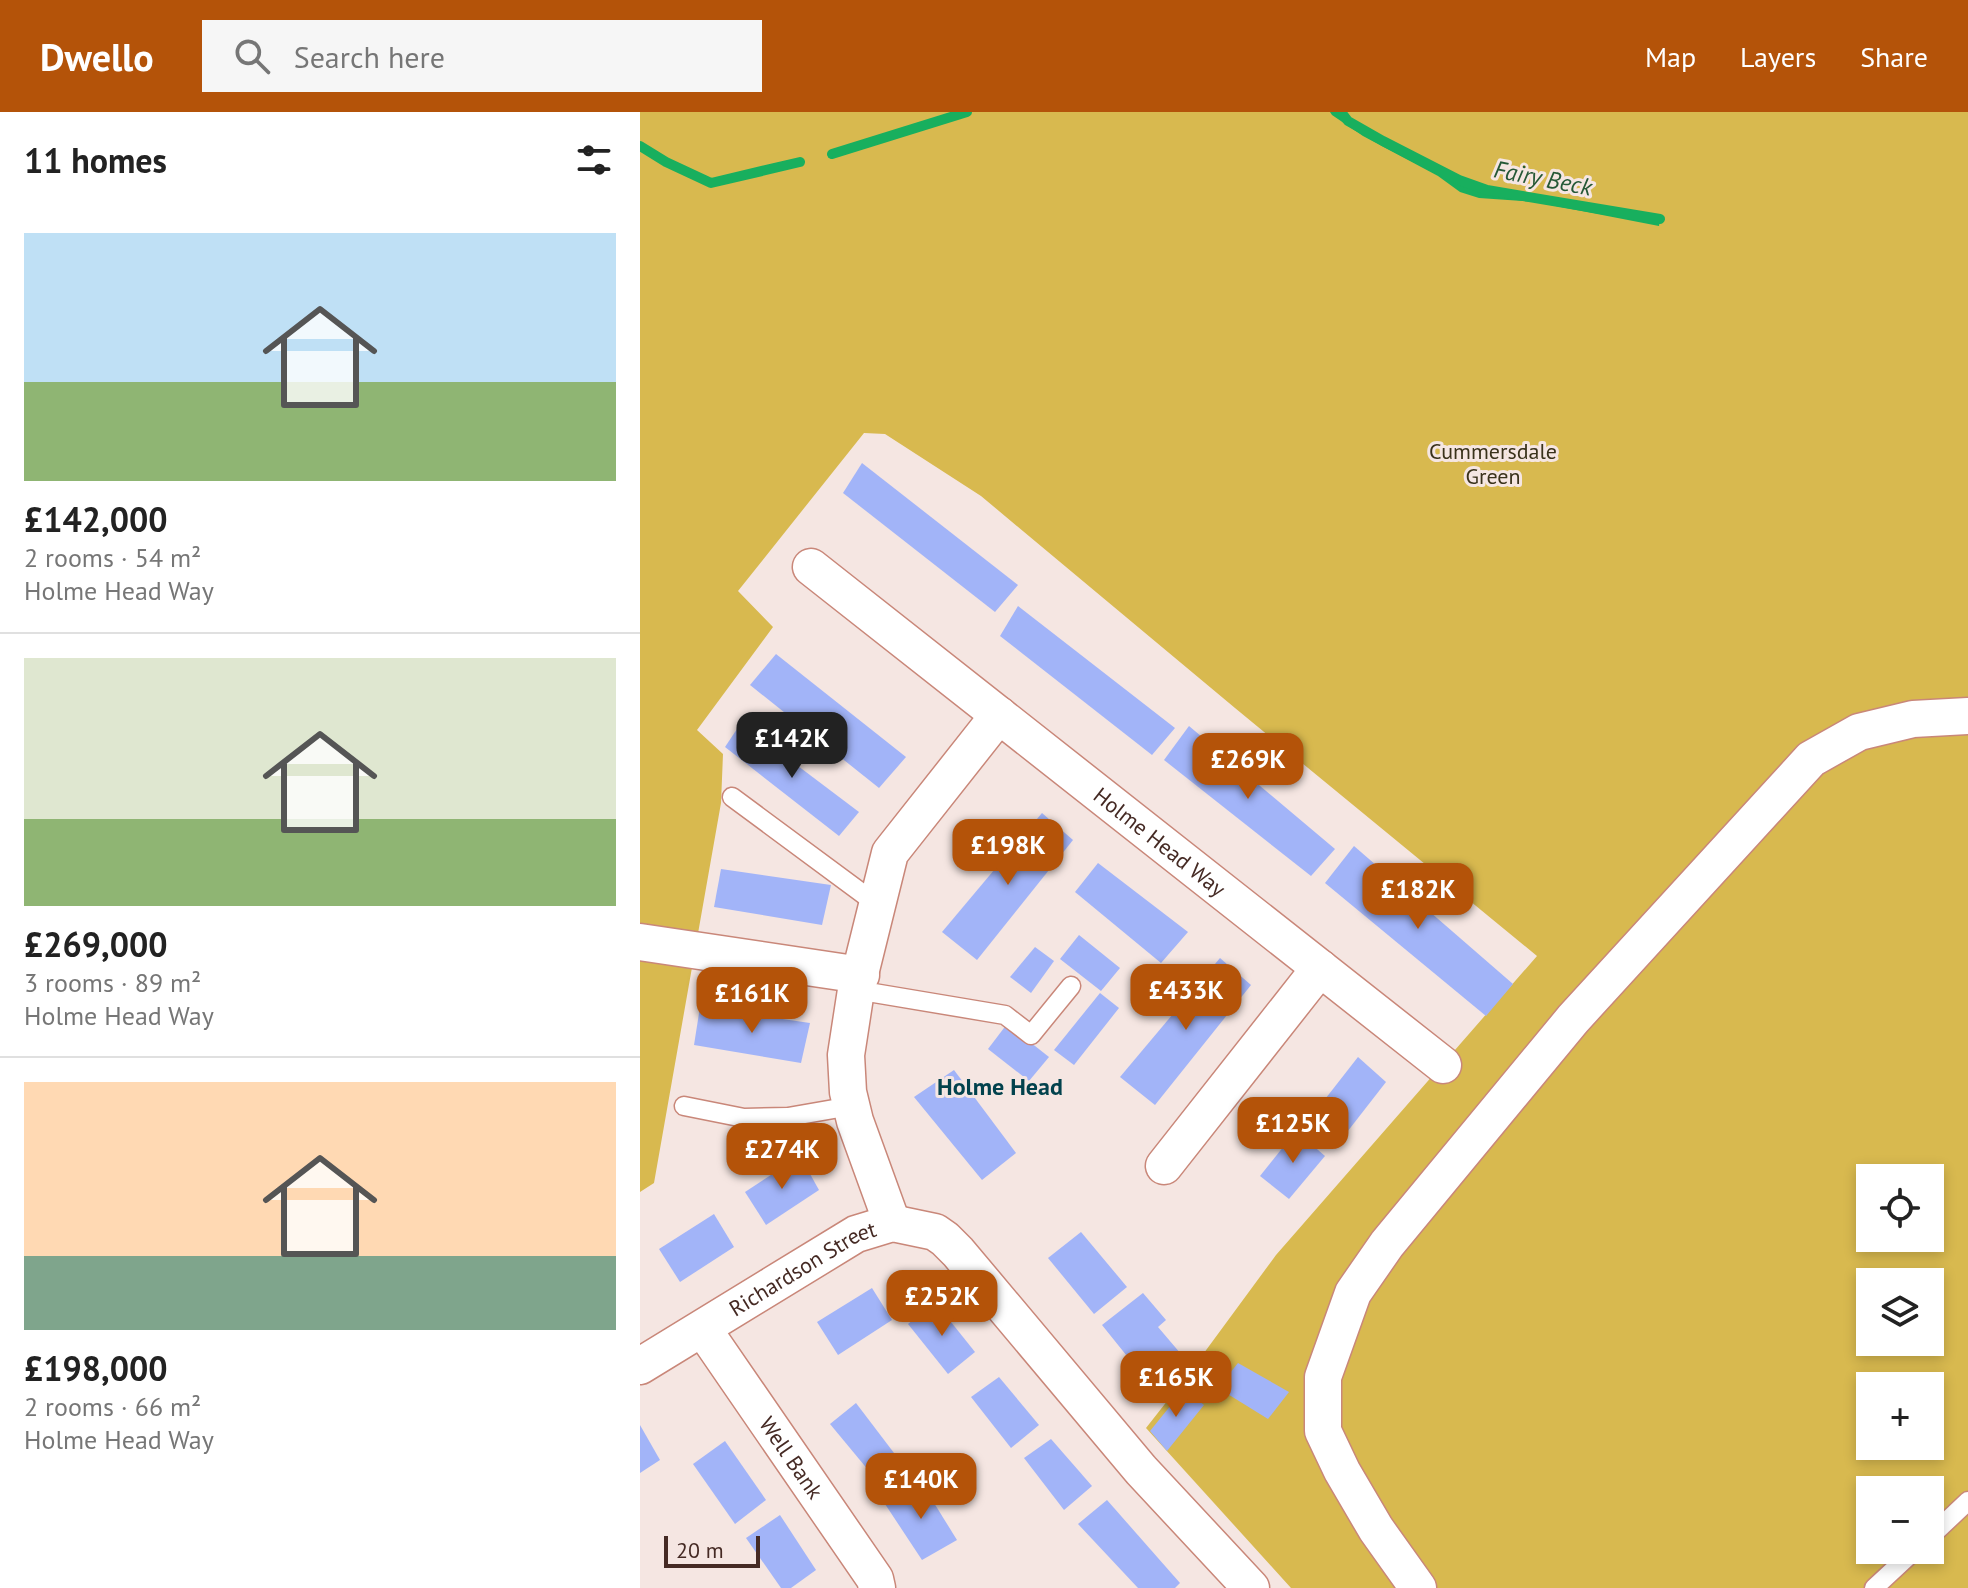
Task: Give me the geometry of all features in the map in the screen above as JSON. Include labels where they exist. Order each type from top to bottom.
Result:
[{"type":"street","name":"Holme Head Way","points":[[811,567],[1443,1065]]},
{"type":"street","points":[[892,1223],[855,1121],[848,1092],[846,1055],[859,982],[890,853],[999,715]]},
{"type":"street","points":[[1418,1588],[1376,1529],[1323,1431],[1323,1377],[1353,1293],[1387,1244],[1573,1019],[1811,759],[1859,732],[1913,719],[1968,716]]},
{"type":"street","points":[[640,942],[859,982]]},
{"type":"street","points":[[1164,1166],[1320,968]]},
{"type":"street","name":"Richardson Street","points":[[640,1366],[856,1234],[892,1223],[935,1232],[945,1239],[1141,1470],[1251,1588]]},
{"type":"street","name":"Well Bank","points":[[703,1329],[875,1579],[877,1588]]},
{"type":"lane","points":[[732,797],[878,905]]},
{"type":"lane","points":[[859,982],[1005,1015],[1031,1035],[1071,986]]},
{"type":"lane","points":[[684,1106],[744,1118],[788,1117],[851,1106]]},
{"type":"lane","points":[[1944,1524],[1968,1501]]},
{"type":"lane","points":[[1874,1588],[1900,1564]]},
{"type":"green space","name":"Cummersdale Green","points":[[640,112],[1968,112],[1968,1588],[1291,1588],[1146,1428],[1276,1255],[1537,956],[981,496],[885,434],[864,433],[738,591],[773,627],[697,730],[723,754],[721,803],[654,1183],[640,1192]]},
{"type":"shaded area","points":[[1330,112],[1341,112],[1348,121],[1459,180],[1487,189],[1660,219],[1659,226],[1535,202],[1479,198],[1460,192],[1438,176],[1363,136]]},
{"type":"building","points":[[862,463],[1018,585],[995,612],[843,493]]},
{"type":"building","points":[[1018,606],[1175,728],[1152,755],[1000,636]]},
{"type":"building","points":[[776,654],[906,757],[879,788],[750,685]]},
{"type":"building","points":[[741,723],[859,812],[839,836],[725,747]]},
{"type":"building","points":[[1189,726],[1335,849],[1311,876],[1164,760]]},
{"type":"building","points":[[1042,813],[1073,840],[977,960],[942,932]]},
{"type":"building","points":[[1354,846],[1513,984],[1486,1016],[1325,883]]},
{"type":"building","points":[[1098,863],[1188,932],[1161,963],[1075,892]]},
{"type":"building","points":[[721,869],[831,885],[822,925],[714,907]]},
{"type":"building","points":[[1079,935],[1120,968],[1101,991],[1060,959]]},
{"type":"building","points":[[1035,947],[1054,961],[1031,993],[1010,977]]},
{"type":"building","points":[[1220,958],[1251,985],[1155,1105],[1120,1077]]},
{"type":"building","points":[[1100,993],[1119,1008],[1074,1065],[1054,1050]]},
{"type":"building","points":[[700,1007],[810,1023],[801,1063],[694,1045]]},
{"type":"building","points":[[1007,1024],[1049,1057],[1029,1081],[988,1049]]},
{"type":"building","points":[[1358,1057],[1386,1082],[1344,1136],[1315,1112]]},
{"type":"building","points":[[954,1070],[1016,1153],[982,1180],[914,1097]]},
{"type":"building","points":[[1296,1131],[1325,1156],[1289,1199],[1260,1176]]},
{"type":"building","points":[[800,1156],[819,1190],[766,1225],[745,1192]]},
{"type":"building","points":[[714,1214],[734,1247],[680,1282],[659,1249]]},
{"type":"building","points":[[1081,1232],[1127,1287],[1094,1314],[1048,1258]]},
{"type":"building","points":[[872,1288],[892,1320],[838,1355],[817,1322]]},
{"type":"building","points":[[1143,1293],[1166,1320],[1158,1327],[1181,1354],[1147,1381],[1102,1325]]},
{"type":"building","points":[[935,1302],[975,1352],[948,1374],[908,1324]]},
{"type":"building","points":[[1238,1363],[1289,1392],[1268,1419],[1218,1388]]},
{"type":"building","points":[[999,1377],[1039,1425],[1011,1448],[971,1397]]},
{"type":"building","points":[[1184,1389],[1204,1405],[1167,1451],[1150,1431]]},
{"type":"building","points":[[856,1403],[894,1453],[869,1471],[830,1424]]},
{"type":"building","points":[[640,1425],[660,1460],[640,1473]]},
{"type":"building","points":[[1051,1439],[1092,1486],[1064,1510],[1024,1458]]},
{"type":"building","points":[[725,1441],[766,1500],[735,1524],[693,1464]]},
{"type":"building","points":[[921,1482],[957,1540],[922,1560],[885,1504]]},
{"type":"building","points":[[1107,1500],[1180,1583],[1175,1588],[1138,1588],[1078,1524]]},
{"type":"building","points":[[780,1515],[816,1570],[791,1588],[781,1588],[746,1538]]},
{"type":"waterway","name":"Fairy Beck","points":[[832,154],[967,112]]},
{"type":"waterway","name":"Fairy Beck","points":[[1341,112],[1348,121],[1383,141],[1459,180],[1487,190],[1660,219]]},
{"type":"waterway","name":"Fairy Beck","points":[[640,146],[711,183],[800,162]]},
{"type":"district","name":"Holme Head","points":[[1000,1086]]}]
